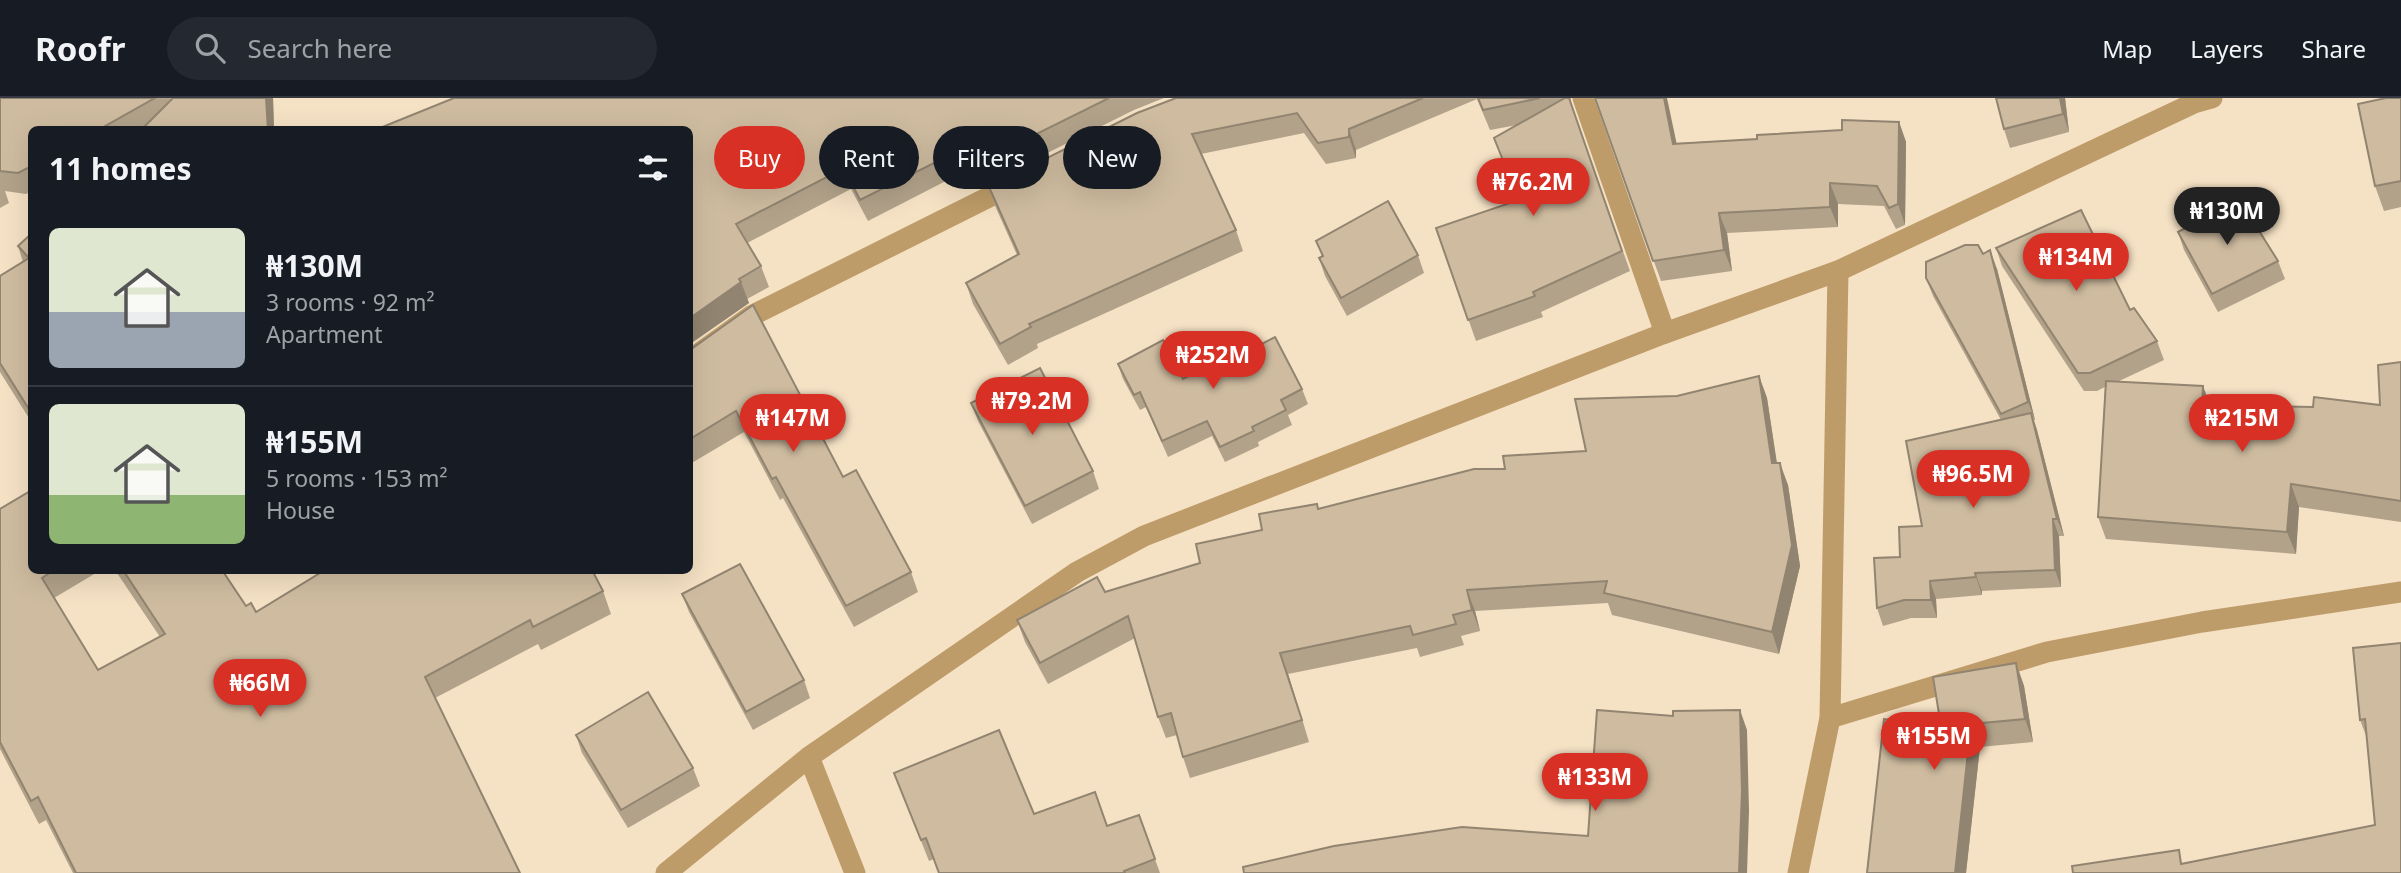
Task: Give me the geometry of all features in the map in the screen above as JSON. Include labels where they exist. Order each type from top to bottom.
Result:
[{"type":"street","points":[[1583,98],[1665,333]]},
{"type":"street","points":[[666,873],[809,757],[1077,572],[1144,536],[1665,333],[1838,271],[2200,100]]},
{"type":"street","points":[[693,358],[751,316],[1005,189]]},
{"type":"street","points":[[1798,873],[1830,718],[1838,271]]},
{"type":"street","points":[[1830,718],[2047,652],[2202,622],[2401,592]]},
{"type":"street","points":[[809,757],[855,873]]},
{"type":"building","points":[[0,98],[155,98],[105,126],[28,126],[28,168],[18,173],[0,171]]},
{"type":"building","points":[[173,98],[266,98],[268,126],[145,126]]},
{"type":"building","points":[[454,98],[1109,98],[1049,128],[933,126],[933,164],[919,170],[919,126],[819,126],[819,181],[805,188],[805,126],[714,126],[714,189],[804,189],[736,224],[761,266],[739,279],[741,282],[693,316],[693,126],[385,126]]},
{"type":"building","points":[[1176,98],[1423,98],[1349,129],[1349,137],[1318,143],[1297,113],[1192,134],[1236,230],[1029,324],[1031,327],[1000,344],[966,283],[1019,254],[990,189],[1049,189],[1049,157],[1063,150],[1063,189],[1161,189],[1161,126],[1111,126]]},
{"type":"building","points":[[1478,98],[1540,98],[1483,110]]},
{"type":"building","points":[[1569,98],[1622,251],[1533,292],[1535,296],[1468,320],[1436,228],[1519,200],[1494,138]]},
{"type":"building","points":[[1595,98],[1664,98],[1673,144],[1842,130],[1842,120],[1899,122],[1898,204],[1889,208],[1877,186],[1830,183],[1830,207],[1719,213],[1724,250],[1653,261]]},
{"type":"building","points":[[1996,98],[2060,98],[2063,114],[2004,129]]},
{"type":"building","points":[[2401,98],[2401,181],[2375,186],[2358,104]]},
{"type":"building","points":[[854,189],[882,189],[860,200]]},
{"type":"building","points":[[2239,199],[2278,261],[2212,294],[2178,232]]},
{"type":"building","points":[[1388,201],[1418,255],[1341,298],[1319,258],[1323,256],[1316,241]]},
{"type":"building","points":[[2081,210],[2130,310],[2134,308],[2157,341],[2090,373],[2078,373],[1996,248]]},
{"type":"building","points":[[28,237],[28,257],[18,246]]},
{"type":"building","points":[[1965,245],[1978,245],[1983,254],[1990,250],[2028,402],[2001,414],[1926,278],[1926,262]]},
{"type":"building","points":[[28,259],[28,408],[0,363],[0,276]]},
{"type":"building","points":[[753,305],[843,477],[856,470],[911,572],[846,606],[776,477],[772,479],[736,411],[693,437],[693,348]]},
{"type":"building","points":[[1275,337],[1302,389],[1281,400],[1286,410],[1252,427],[1254,431],[1220,447],[1207,421],[1162,441],[1140,392],[1134,395],[1118,364],[1163,340],[1183,379],[1220,361],[1221,365]]},
{"type":"building","points":[[2401,362],[2401,501],[2291,484],[2287,532],[2098,517],[2106,381],[2203,386],[2202,405],[2313,407],[2314,397],[2380,405],[2378,365]]},
{"type":"building","points":[[1040,368],[1093,471],[1025,506],[971,403]]},
{"type":"building","points":[[1759,376],[1772,463],[1780,463],[1792,545],[1772,632],[1604,593],[1607,581],[1467,590],[1472,610],[1453,615],[1456,624],[1413,635],[1410,626],[1280,653],[1302,720],[1183,757],[1171,713],[1158,717],[1128,616],[1040,663],[1017,620],[1097,577],[1105,592],[1200,563],[1196,544],[1262,530],[1259,514],[1317,504],[1318,509],[1474,469],[1505,469],[1503,456],[1586,451],[1575,399],[1677,396]]},
{"type":"building","points":[[2031,413],[2057,519],[2053,519],[2055,570],[1975,573],[1976,577],[1930,581],[1931,600],[1904,600],[1877,608],[1874,558],[1900,557],[1899,527],[1922,526],[1906,441]]},
{"type":"building","points":[[28,492],[28,574],[48,574],[42,578],[98,670],[165,634],[126,574],[225,574],[246,606],[251,603],[256,612],[318,574],[594,574],[603,591],[533,627],[530,620],[425,677],[520,873],[76,873],[38,797],[31,801],[0,742],[0,509]]},
{"type":"building","points":[[740,564],[804,680],[746,712],[682,594]]},
{"type":"building","points":[[2401,643],[2401,873],[2073,873],[2072,866],[2179,850],[2181,864],[2375,825],[2365,719],[2360,720],[2353,648]]},
{"type":"building","points":[[2016,663],[2025,719],[1971,724],[1955,873],[1867,873],[1884,719],[1941,726],[1933,677]]},
{"type":"building","points":[[648,692],[693,768],[621,810],[576,735]]},
{"type":"building","points":[[1597,710],[1673,716],[1673,711],[1740,710],[1742,791],[1739,873],[1244,873],[1243,867],[1334,846],[1462,827],[1588,836]]},
{"type":"building","points":[[999,730],[1034,814],[1095,792],[1107,826],[1139,815],[1155,859],[1124,871],[1125,873],[939,873],[926,838],[921,840],[894,773]]}]
